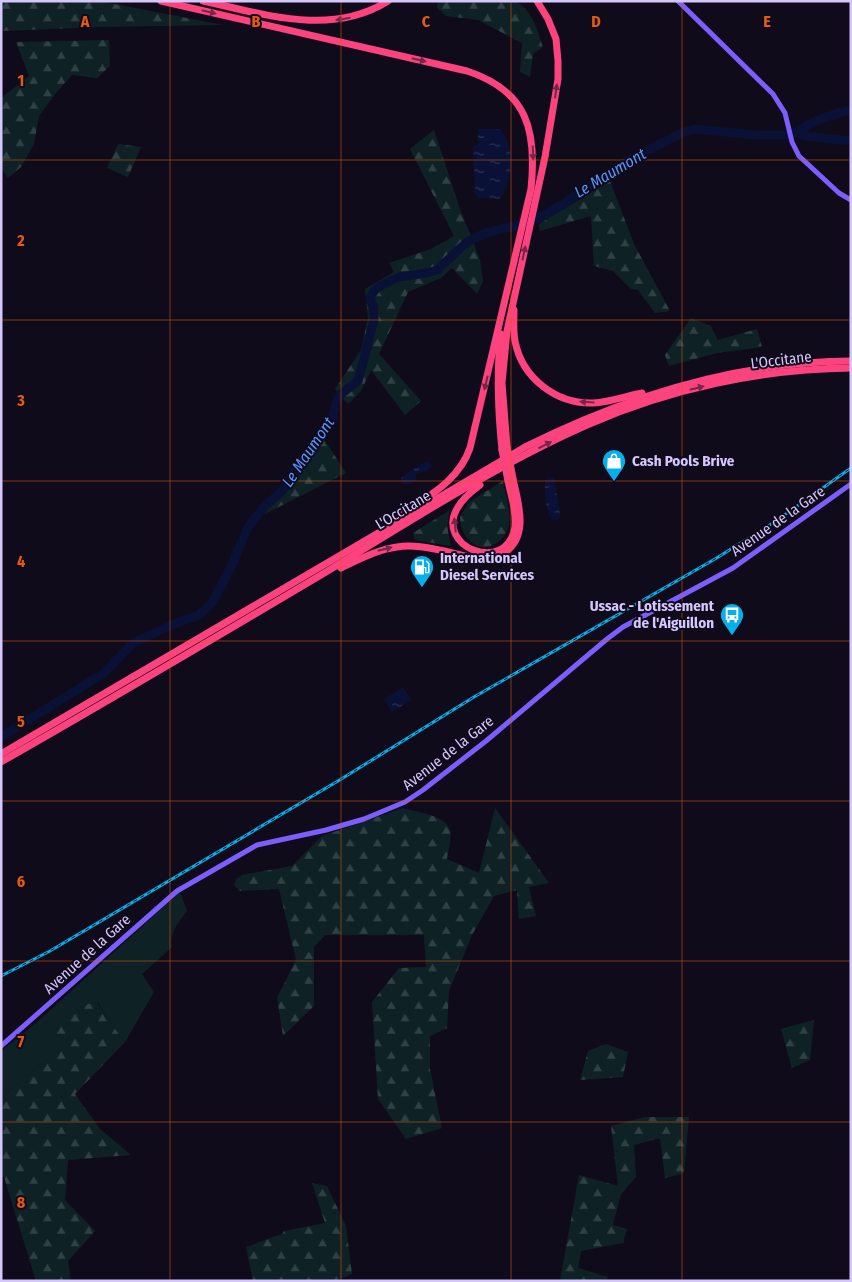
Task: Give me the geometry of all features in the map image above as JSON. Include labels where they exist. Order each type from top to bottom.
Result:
[{"type":"highway","points":[[161,1],[474,74],[494,83],[508,94],[525,117],[532,138],[534,160],[528,201],[505,302],[504,332],[498,367],[498,391],[505,449],[520,517],[519,529],[513,545],[498,556],[482,559],[419,546],[399,547],[379,551],[316,578]]},
{"type":"highway","points":[[203,1],[276,16],[326,21],[360,15],[388,1]]},
{"type":"highway","points":[[356,546],[445,485],[462,466],[472,441],[514,301],[557,89],[557,51],[553,31],[537,1]]},
{"type":"highway","points":[[504,332],[516,348],[526,368],[542,386],[562,398],[584,403],[599,402],[669,388]]},
{"type":"highway","name":"L'Occitane","points":[[1,754],[524,447],[563,428],[611,408],[669,388],[754,369],[816,362],[851,361]]},
{"type":"highway","name":"L'Occitane","points":[[1,762],[502,468],[589,424],[670,396],[732,380],[814,369],[851,368]]},
{"type":"highway","points":[[502,468],[474,490],[456,511],[453,520],[455,532],[462,544],[471,550],[483,554],[493,552],[502,548],[510,540],[515,527],[511,480]]},
{"type":"street","points":[[678,1],[773,94],[785,113],[792,142],[799,156],[839,194],[851,200]]},
{"type":"street","name":"Avenue de la Gare","points":[[1,1046],[177,891],[257,845],[326,830],[364,819],[405,802],[493,735],[623,627],[734,568],[851,484]]},
{"type":"green space","points":[[1,1],[99,1],[223,25],[1,31]]},
{"type":"green space","points":[[438,1],[516,1],[522,5],[534,21],[543,47],[533,54],[530,77],[520,72],[522,43],[478,20],[446,16],[437,8]]},
{"type":"green space","points":[[109,40],[110,66],[97,78],[72,75],[39,116],[34,144],[21,167],[8,178],[1,168],[1,98],[29,76],[16,42]]},
{"type":"green space","points":[[434,130],[459,206],[480,260],[483,281],[477,294],[452,268],[441,278],[408,292],[379,354],[421,401],[405,415],[371,370],[361,391],[348,404],[335,389],[361,350],[368,318],[365,289],[394,272],[389,263],[431,249],[454,236],[410,149]]},
{"type":"green space","points":[[118,144],[141,147],[128,177],[107,168]]},
{"type":"green space","points":[[610,181],[634,244],[670,311],[655,313],[638,290],[631,289],[613,271],[594,266],[591,216],[540,231],[539,224]]},
{"type":"green space","points":[[691,318],[711,326],[718,340],[757,329],[762,347],[717,353],[669,366],[665,355]]},
{"type":"green space","points":[[324,439],[346,473],[257,518]]},
{"type":"green space","points":[[503,481],[509,513],[507,530],[503,537],[488,547],[475,545],[464,534],[460,517],[469,502]]},
{"type":"green space","points":[[450,510],[448,528],[451,546],[415,540],[413,533]]},
{"type":"green space","points":[[403,808],[442,820],[449,828],[451,835],[447,859],[479,873],[495,808],[549,883],[529,887],[536,916],[519,919],[517,890],[494,896],[472,935],[449,991],[447,1028],[430,1036],[430,1069],[442,1128],[406,1139],[378,1099],[372,1002],[399,968],[426,967],[424,935],[325,935],[314,947],[314,1006],[283,1036],[277,998],[296,960],[279,889],[240,891],[234,885],[236,880],[242,875],[292,866],[322,836]]},
{"type":"green space","points":[[180,892],[187,911],[173,932],[172,947],[142,974],[154,992],[125,1042],[109,1021],[98,1002],[60,1048],[1,1099],[1,1051],[35,1024]]},
{"type":"green space","points":[[97,1002],[125,1042],[75,1094],[100,1129],[131,1155],[68,1160],[65,1200],[95,1231],[68,1261],[71,1281],[36,1281],[4,1177],[1,1177],[1,1099],[60,1048],[55,1027],[88,1004]]},
{"type":"green space","points":[[814,1020],[810,1060],[792,1068],[781,1029]]},
{"type":"green space","points":[[606,1044],[628,1052],[623,1077],[580,1080],[588,1051]]},
{"type":"green space","points":[[645,1117],[689,1117],[684,1173],[665,1178],[660,1138],[634,1145],[636,1177],[621,1194],[613,1225],[627,1229],[623,1243],[581,1251],[578,1268],[608,1277],[606,1281],[560,1281],[579,1175],[618,1186],[611,1126]]},
{"type":"green space","points":[[312,1183],[327,1186],[346,1226],[352,1274],[335,1281],[253,1281],[246,1247],[282,1234],[284,1231],[325,1223]]},
{"type":"water","points":[[478,129],[499,129],[508,144],[511,163],[510,173],[508,183],[500,199],[478,198],[475,193],[473,147],[478,144]]},
{"type":"water","points":[[425,462],[429,462],[432,466],[428,470],[416,474],[416,480],[413,482],[403,484],[401,481],[402,477]]},
{"type":"water","points":[[549,477],[554,478],[560,514],[560,518],[555,521],[551,519],[546,500],[545,481]]},
{"type":"water","points":[[403,688],[411,700],[392,712],[384,699]]},
{"type":"waterway","points":[[796,133],[815,122],[851,110]]},
{"type":"waterway","name":"Le Maumont","points":[[1,737],[104,673],[133,643],[199,615],[212,603],[231,567],[248,527],[266,505],[288,484],[294,472],[332,422],[336,403],[341,394],[358,381],[374,320],[374,308],[370,298],[380,286],[399,277],[437,270],[467,242],[485,233],[531,222],[563,204],[627,161],[684,132],[696,129],[754,135],[796,133],[806,136],[851,141]]},
{"type":"railway","points":[[1,976],[50,951],[338,781],[474,697],[715,559],[776,521],[851,468]]},
{"type":"place","name":"Cash Pools Brive","points":[[614,482]]},
{"type":"place","name":"International Diesel Services","points":[[422,588]]},
{"type":"place","name":"Ussac - Lotissement de l'Aiguillon","points":[[732,636]]}]
